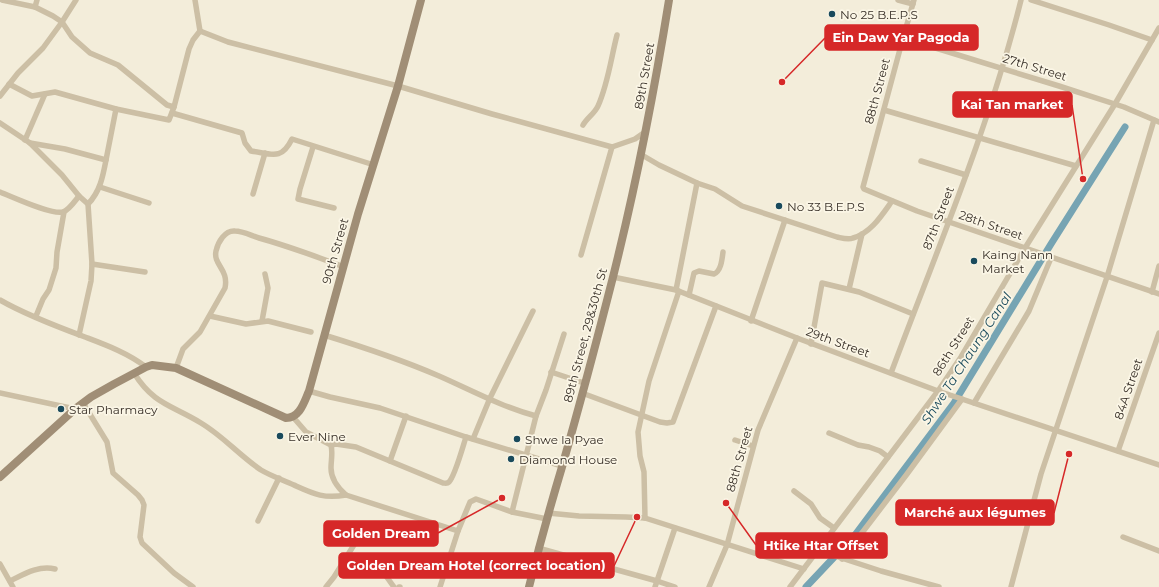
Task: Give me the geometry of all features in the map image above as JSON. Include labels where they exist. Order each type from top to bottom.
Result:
[{"type":"street","points":[[2,0],[35,7],[48,13],[62,22],[72,37],[90,54],[118,65],[167,105],[174,107]]},
{"type":"street","points":[[35,7],[37,0]]},
{"type":"street","points":[[0,96],[9,84],[43,48],[76,0]]},
{"type":"street","points":[[193,0],[200,32]]},
{"type":"street","name":"90th Street","points":[[293,417],[300,410],[309,391],[358,214],[398,86],[422,0]]},
{"type":"street","name":"89th Street","points":[[642,155],[669,0]]},
{"type":"street","points":[[898,0],[914,2]]},
{"type":"street","name":"87th Street","points":[[891,373],[980,138],[1002,69],[1021,0]]},
{"type":"street","points":[[1031,0],[1152,40]]},
{"type":"street","name":"88th Street","points":[[863,187],[914,2]]},
{"type":"street","name":"86th Street","points":[[790,587],[820,551],[834,528],[938,391],[1115,104],[1159,28]]},
{"type":"street","points":[[9,84],[32,96],[55,92],[167,121],[170,119],[174,107],[189,49],[193,40],[200,32]]},
{"type":"street","points":[[200,32],[228,42],[398,86],[612,147],[635,139],[646,132]]},
{"type":"street","points":[[583,126],[586,120],[597,108],[602,98],[617,35]]},
{"type":"street","name":"27th Street","points":[[903,38],[1115,104],[1156,121]]},
{"type":"street","points":[[28,142],[45,94]]},
{"type":"street","points":[[80,335],[91,281],[92,264],[88,204],[100,187],[116,109]]},
{"type":"street","points":[[884,110],[1076,166]]},
{"type":"street","points":[[172,113],[242,133],[244,143],[251,151],[278,155],[287,150],[292,139],[313,147],[374,165]]},
{"type":"street","points":[[1011,587],[1041,474],[1107,277],[1156,121]]},
{"type":"street","points":[[0,123],[28,142],[62,175],[79,196],[88,204]]},
{"type":"street","points":[[28,142],[66,149],[106,160]]},
{"type":"street","points":[[313,147],[298,199],[334,208]]},
{"type":"street","points":[[581,255],[612,147]]},
{"type":"street","points":[[253,194],[265,153]]},
{"type":"street","points":[[642,155],[649,161],[697,183],[715,189],[742,206],[847,239],[852,239],[872,227],[892,201]]},
{"type":"street","name":"89th Street, 29&30th St","points":[[547,516],[613,277],[642,155]]},
{"type":"street","points":[[921,162],[966,175]]},
{"type":"street","points":[[645,518],[644,472],[640,456],[638,432],[649,382],[678,291],[697,183]]},
{"type":"street","points":[[100,187],[149,203]]},
{"type":"street","name":"28th Street","points":[[863,187],[866,190],[892,201],[948,222],[1159,294]]},
{"type":"street","points":[[0,192],[28,204],[55,212],[64,212]]},
{"type":"street","points":[[36,316],[43,299],[49,290],[56,268],[57,252],[64,212],[79,196]]},
{"type":"street","points":[[751,321],[785,220]]},
{"type":"street","points":[[176,368],[183,349],[200,332],[218,302],[226,282],[225,274],[217,262],[216,250],[223,235],[234,230],[286,246],[344,267]]},
{"type":"street","points":[[849,289],[862,234]]},
{"type":"street","points":[[689,295],[694,273],[699,270],[714,274],[717,273],[719,271],[723,252]]},
{"type":"street","points":[[974,403],[1026,317],[1037,295],[1051,258]]},
{"type":"street","points":[[92,264],[145,272]]},
{"type":"street","points":[[1152,292],[1159,266]]},
{"type":"street","points":[[262,321],[268,288],[265,274]]},
{"type":"street","name":"29th Street","points":[[613,277],[678,291],[751,321],[938,391],[1159,465]]},
{"type":"street","points":[[811,344],[822,283],[849,289],[913,314]]},
{"type":"street","points":[[0,300],[120,351],[134,358],[146,367]]},
{"type":"street","points":[[582,393],[667,424],[672,422],[716,306]]},
{"type":"street","points":[[473,439],[490,398],[533,311]]},
{"type":"street","points":[[210,316],[246,324],[268,321],[311,332]]},
{"type":"street","name":"84A Street","points":[[1118,452],[1159,333]]},
{"type":"street","points":[[512,512],[525,455],[536,416],[564,334]]},
{"type":"street","points":[[324,335],[353,344],[439,376],[512,408],[536,416]]},
{"type":"street","name":"88th Street","points":[[709,587],[727,545],[758,430],[797,338]]},
{"type":"street","points":[[0,477],[75,409],[91,397],[146,367],[160,365],[176,368],[278,415],[286,418],[293,417],[306,432],[331,445],[336,444],[356,447],[443,483],[447,483],[452,476],[466,437]]},
{"type":"street","points":[[551,372],[584,384]]},
{"type":"street","points":[[134,373],[147,391],[158,400],[201,423],[260,469],[272,476],[311,493],[322,496],[331,497],[346,495]]},
{"type":"street","points":[[309,391],[380,408],[466,437],[562,466]]},
{"type":"street","points":[[0,393],[75,409]]},
{"type":"street","points":[[840,558],[907,474],[961,399]]},
{"type":"street","points":[[83,403],[107,442],[113,473],[138,494],[142,500],[144,505],[140,537],[142,543],[174,573],[193,587]]},
{"type":"street","points":[[390,461],[406,416]]},
{"type":"street","points":[[829,433],[858,445],[880,451],[888,458]]},
{"type":"street","points":[[735,440],[753,446]]},
{"type":"street","points":[[331,445],[331,470],[337,487],[346,495],[458,531]]},
{"type":"street","points":[[258,521],[279,478]]},
{"type":"street","points":[[794,491],[812,504],[820,518],[834,528]]},
{"type":"street","points":[[440,587],[466,509],[472,500],[476,499],[512,512],[547,516],[645,518],[804,570]]},
{"type":"street","points":[[529,587],[547,516]]},
{"type":"street","points":[[654,587],[675,528]]},
{"type":"street","points":[[326,587],[334,577],[362,532]]},
{"type":"street","points":[[1123,537],[1159,551]]},
{"type":"street","points":[[538,548],[675,587]]},
{"type":"street","points":[[820,551],[939,587]]},
{"type":"street","points":[[0,564],[13,587]]},
{"type":"street","points":[[375,565],[394,587]]},
{"type":"street","points":[[10,581],[38,568],[49,567],[55,569]]},
{"type":"waterway","name":"Shwe Ta Chaung Canal","points":[[806,587],[855,535],[954,403],[1051,244],[1125,127]]},
{"type":"place","name":"No 25 B.E.P.S","points":[[832,14]]},
{"type":"place","name":"Ein Daw Yar Pagoda","points":[[782,82]]},
{"type":"place","name":"Kai Tan market","points":[[1083,179]]},
{"type":"place","name":"No 33 B.E.P.S","points":[[779,206]]},
{"type":"place","name":"Kaing Nann Market","points":[[974,261]]},
{"type":"place","name":"Star Pharmacy","points":[[61,409]]},
{"type":"place","name":"Ever Nine","points":[[280,436]]},
{"type":"place","name":"Shwe la Pyae","points":[[517,439]]},
{"type":"place","name":"Marché aux légumes","points":[[1069,454]]},
{"type":"place","name":"Diamond House","points":[[511,459]]},
{"type":"place","name":"Golden Dream","points":[[502,498]]},
{"type":"place","name":"Htike Htar Offset","points":[[726,503]]},
{"type":"place","name":"Golden Dream Hotel (correct location)","points":[[637,517]]}]
